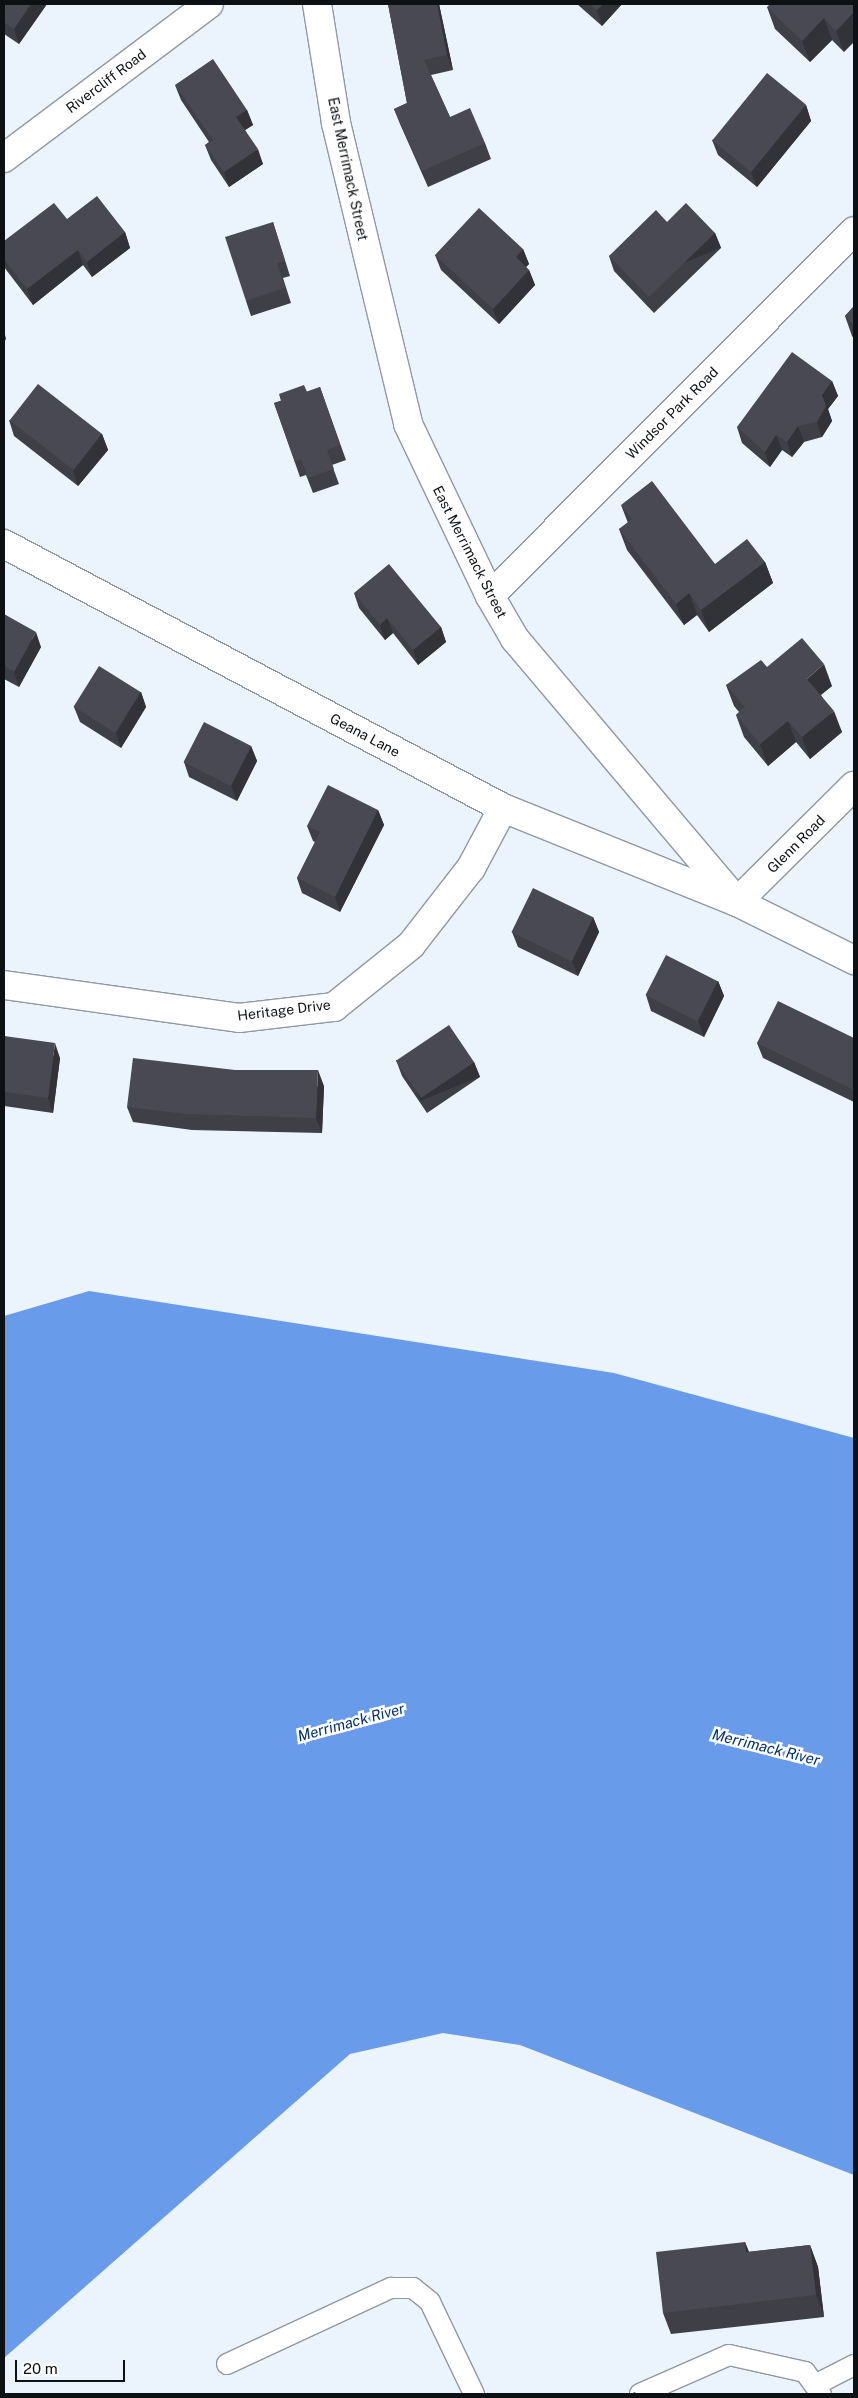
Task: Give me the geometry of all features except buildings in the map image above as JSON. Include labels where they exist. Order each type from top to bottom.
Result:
[{"type":"street","name":"Rivercliff Road","points":[[4,158],[209,4]]},
{"type":"street","name":"East Merrimack Street","points":[[317,4],[336,122],[408,424],[490,596],[515,638],[737,902],[854,960]]},
{"type":"street","name":"Windsor Park Road","points":[[490,596],[854,231]]},
{"type":"street","name":"Geana Lane","points":[[4,544],[503,808],[737,902]]},
{"type":"street","name":"Glenn Road","points":[[737,902],[854,786]]},
{"type":"street","name":"Heritage Drive","points":[[4,985],[239,1018],[334,1007],[411,946],[472,868],[503,808]]},
{"type":"lane","points":[[227,2364],[391,2288],[413,2288],[430,2302],[474,2394]]},
{"type":"lane","points":[[640,2394],[729,2355],[780,2363],[804,2372],[818,2390],[854,2365]]},
{"type":"water","name":"Merrimack River","points":[[89,1291],[614,1373],[854,1438],[854,2175],[520,2045],[443,2033],[350,2054],[4,2358],[4,1316]]}]
